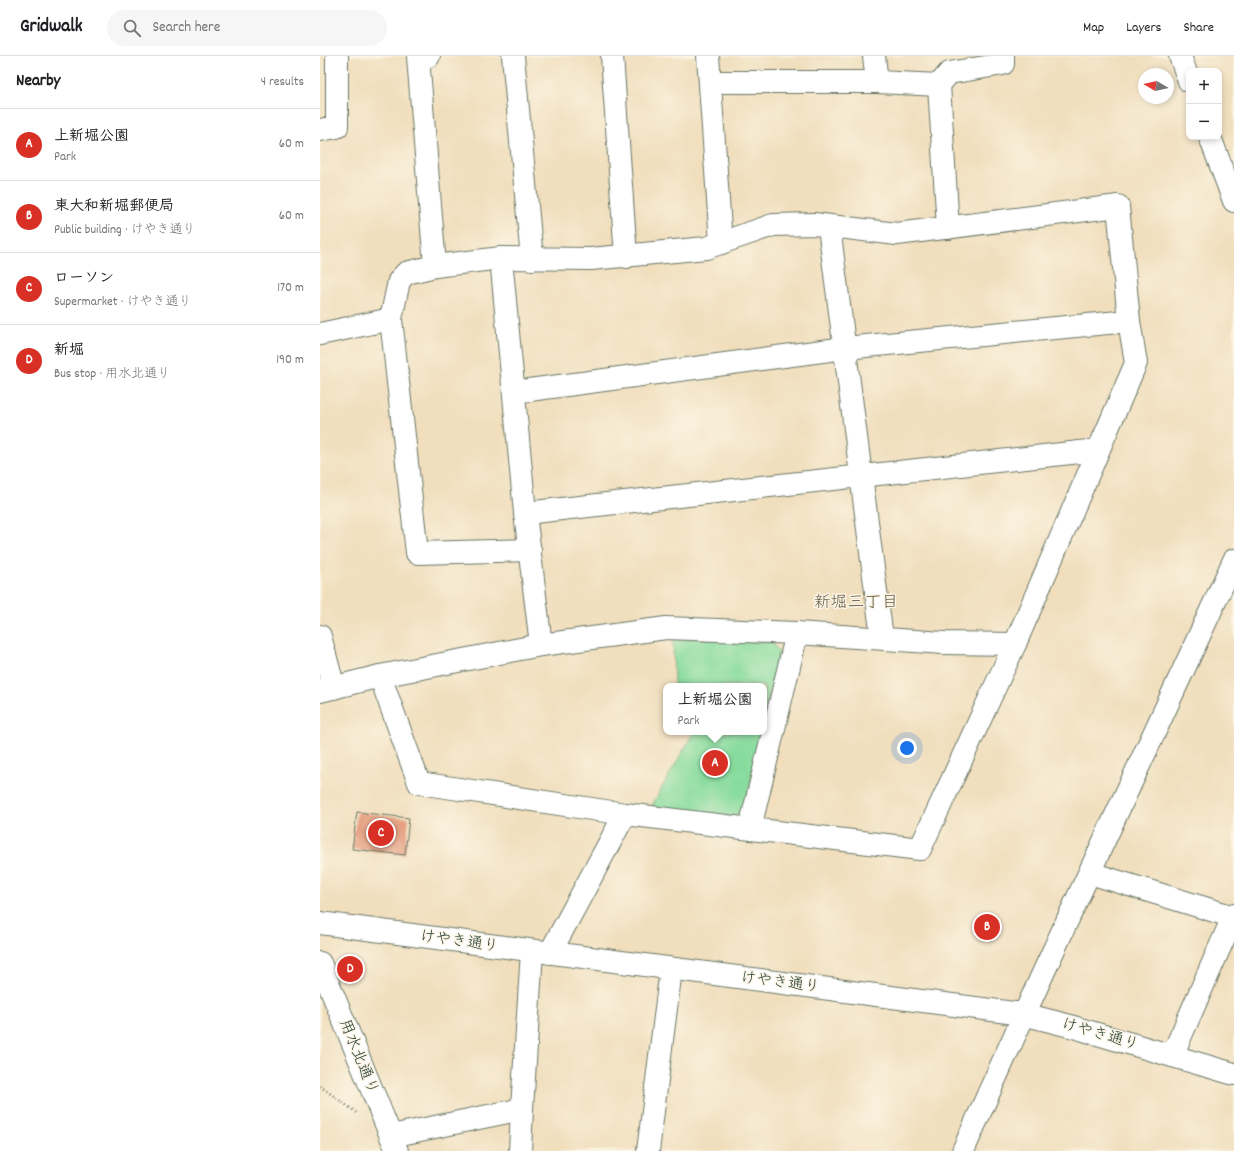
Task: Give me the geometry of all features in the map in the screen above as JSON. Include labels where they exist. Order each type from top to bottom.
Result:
[{"type":"street","points":[[320,130],[337,127],[337,56]]},
{"type":"street","points":[[429,56],[418,57],[435,266]]},
{"type":"street","points":[[513,56],[532,259]]},
{"type":"street","points":[[612,56],[626,256]]},
{"type":"street","points":[[708,56],[721,243]]},
{"type":"street","points":[[874,56],[877,82]]},
{"type":"street","points":[[948,228],[939,84],[949,73],[1003,64],[1003,56]]},
{"type":"street","points":[[1180,56],[1186,73]]},
{"type":"street","points":[[710,82],[877,82],[939,84]]},
{"type":"street","points":[[1211,140],[1234,201]]},
{"type":"street","points":[[380,676],[419,783],[625,814],[920,849],[1015,644],[1136,363],[1129,321],[1118,206],[897,234],[814,224],[773,225],[706,248],[592,260],[501,258],[435,266],[406,273],[399,281],[392,319],[418,553],[530,550]]},
{"type":"street","points":[[829,227],[882,638]]},
{"type":"street","points":[[501,258],[525,513],[541,646]]},
{"type":"street","points":[[320,334],[392,319]]},
{"type":"street","points":[[514,392],[845,348],[1129,321]]},
{"type":"street","points":[[525,513],[1098,450]]},
{"type":"street","points":[[963,1151],[1023,1014],[1090,873],[1234,560]]},
{"type":"street","points":[[320,636],[327,689],[380,676],[541,646],[666,628],[882,638],[944,643],[1015,644]]},
{"type":"street","points":[[750,828],[797,634]]},
{"type":"street","points":[[520,1151],[522,1109],[541,952],[625,814]]},
{"type":"street","points":[[1090,873],[1234,917],[1172,1056]]},
{"type":"street","name":"けやき通り","points":[[320,923],[1023,1014],[1070,1026],[1234,1074]]},
{"type":"street","name":"用水北通り","points":[[320,962],[394,1144]]},
{"type":"street","points":[[648,1151],[671,969]]},
{"type":"street","points":[[394,1144],[522,1109]]},
{"type":"green space","points":[[689,638],[772,642],[779,652],[767,706],[767,683],[674,683],[673,640]]},
{"type":"green space","points":[[692,735],[760,735],[745,809],[733,817],[651,807]]},
{"type":"building","points":[[357,812],[409,818],[405,855],[352,849]]},
{"type":"place","name":"上新堀公園","points":[[715,763]]},
{"type":"place","name":"ローソン","points":[[381,833]]},
{"type":"place","name":"東大和新堀郵便局","points":[[987,927]]},
{"type":"place","name":"新堀","points":[[350,969]]},
{"type":"district","name":"新堀三丁目","points":[[856,604]]}]
